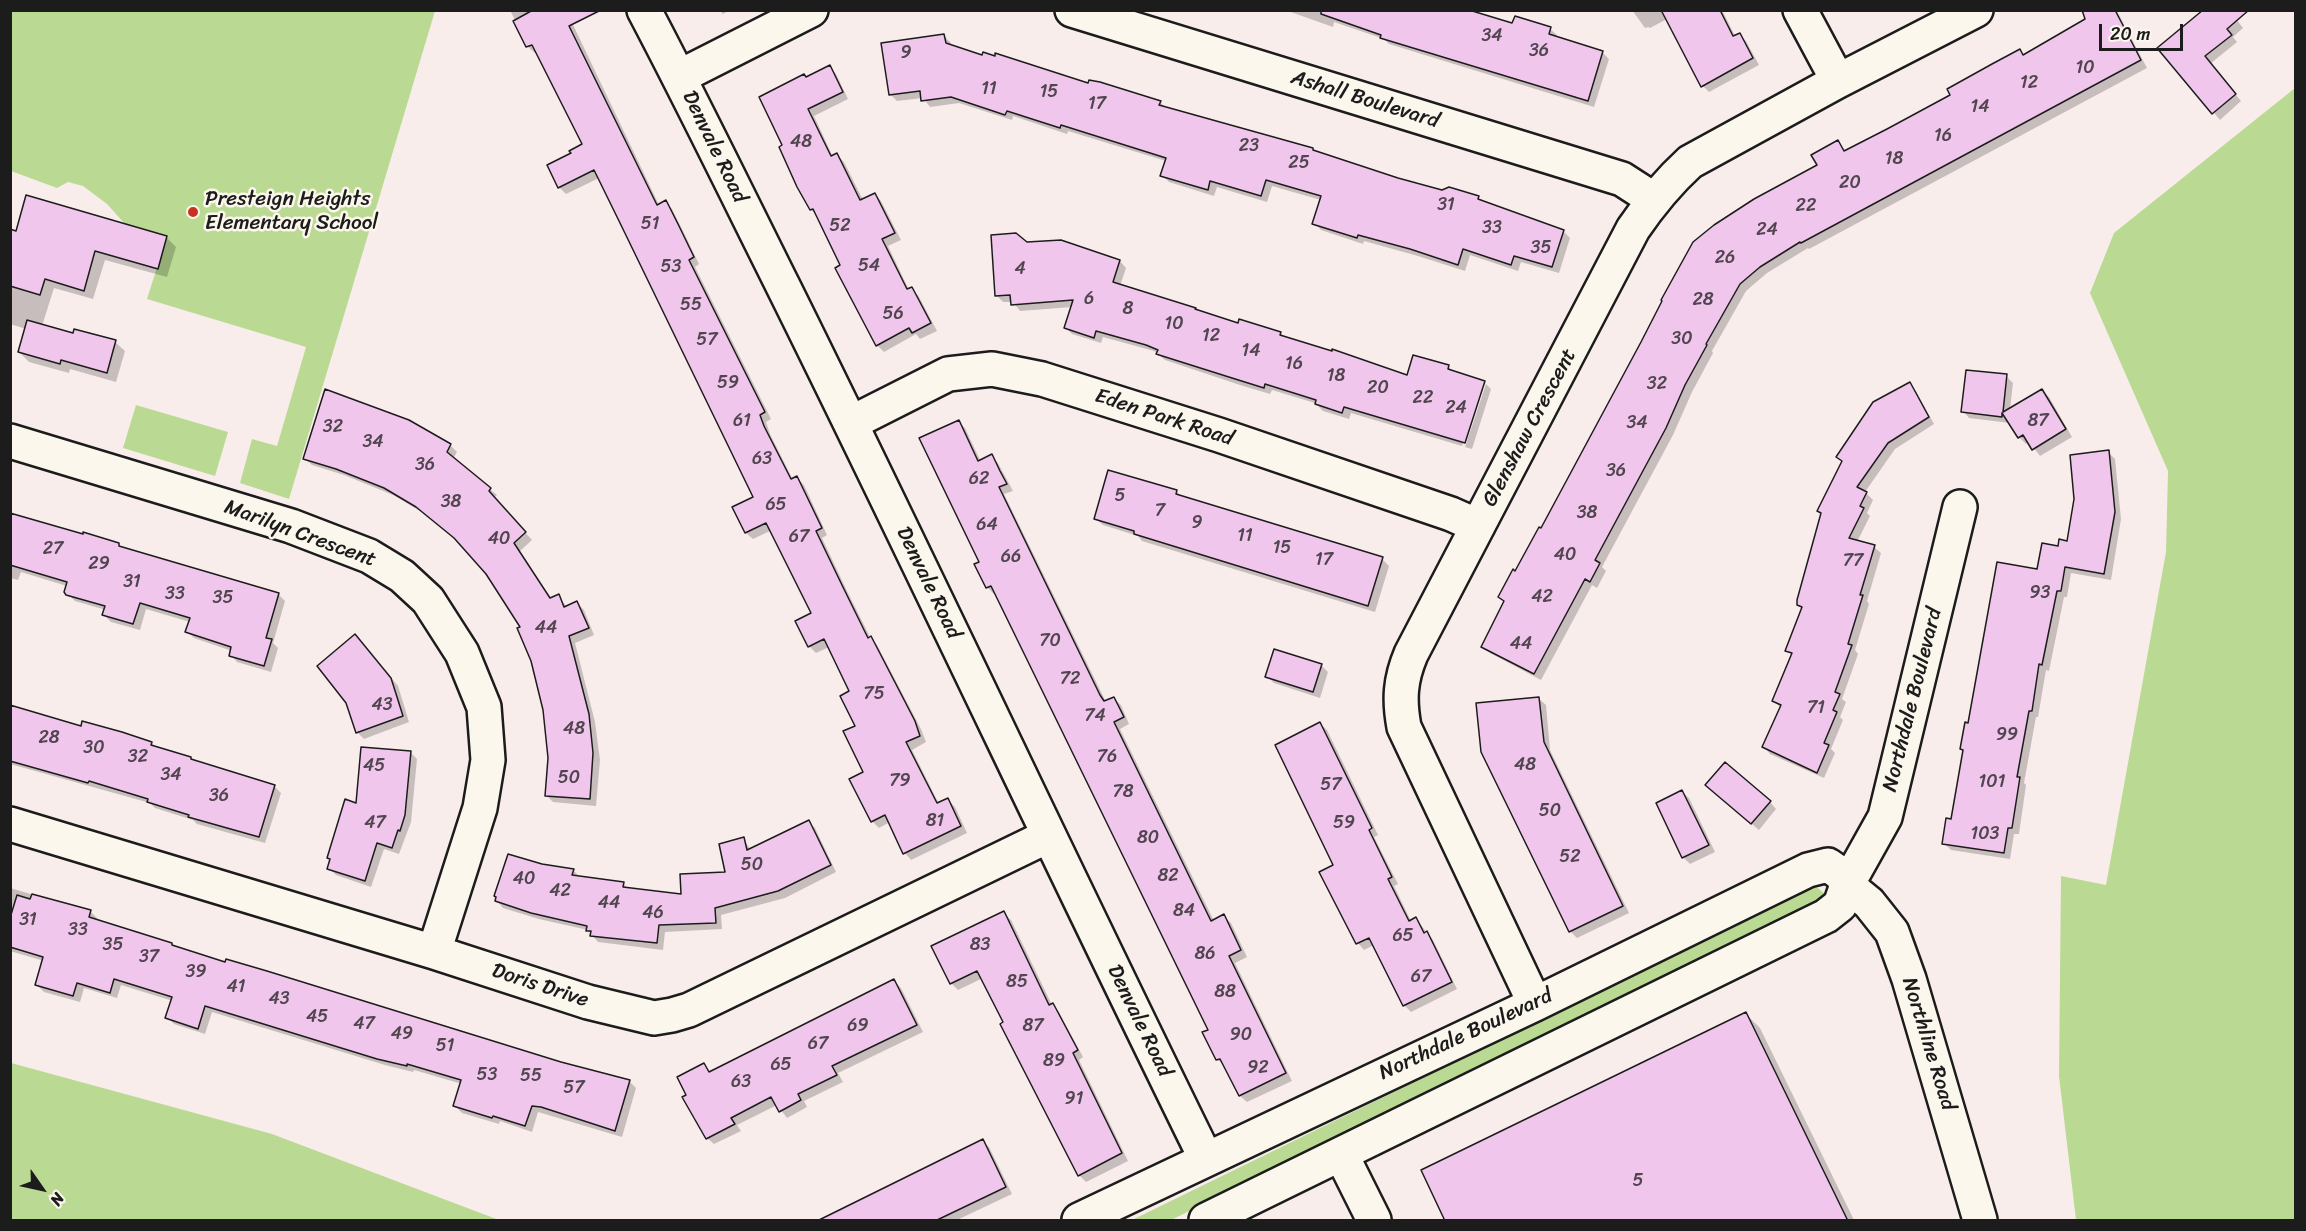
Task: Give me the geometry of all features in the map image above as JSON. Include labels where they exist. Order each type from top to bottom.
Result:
[{"type":"street","name":"Denvale Road","points":[[644,10],[851,423],[1048,836],[1206,1159]]},
{"type":"street","points":[[679,76],[810,10]]},
{"type":"street","name":"Ashall Boulevard","points":[[1072,10],[1622,179],[1653,199]]},
{"type":"street","points":[[1800,10],[1838,81]]},
{"type":"street","name":"Glenshaw Crescent","points":[[1535,1004],[1409,741],[1399,701],[1404,671],[1411,654],[1633,229],[1653,199],[1690,162],[1838,81],[1976,10]]},
{"type":"street","name":"Eden Park Road","points":[[851,423],[948,374],[992,369],[1042,379],[1219,435],[1451,514],[1478,526]]},
{"type":"street","name":"Marilyn Crescent","points":[[10,441],[302,530],[369,556],[402,576],[428,600],[462,653],[484,707],[488,760],[480,808],[434,952]]},
{"type":"street","name":"Northdale Boulevard","points":[[1206,1221],[1826,916],[1840,905],[1847,885],[1885,817],[1960,507]]},
{"type":"street","name":"Doris Drive","points":[[10,824],[434,952],[588,1002],[654,1018],[672,1015],[707,1001],[1048,836]]},
{"type":"street","name":"Northdale Boulevard","points":[[1079,1221],[1535,1004],[1808,870],[1828,865],[1841,874],[1847,885]]},
{"type":"street","name":"Northline Road","points":[[1847,885],[1869,903],[1892,932],[1909,980],[1980,1221]]},
{"type":"street","points":[[1341,1154],[1374,1221]]},
{"type":"green space","name":"Presteign Heights Elementary School","points":[[10,11],[435,11],[289,499],[240,483],[252,439],[277,446],[306,347],[147,299],[167,236],[125,224],[107,204],[83,186],[68,182],[57,188],[11,171]]},
{"type":"green space","points":[[2295,88],[2295,1220],[2076,1220],[2059,1076],[2061,876],[2106,885],[2166,552],[2168,471],[2090,293],[2114,233]]},
{"type":"green space","points":[[136,405],[228,432],[215,476],[123,448]]},
{"type":"green space","points":[[1813,887],[1825,894],[1821,902],[1171,1220],[1132,1220]]},
{"type":"green space","points":[[11,1063],[272,1134],[499,1220],[11,1220]]},
{"type":"building","points":[[533,10],[601,10],[569,26],[657,205],[666,200],[679,226],[694,257],[689,260],[765,412],[760,415],[764,426],[791,479],[797,476],[822,528],[816,531],[841,583],[868,638],[871,636],[915,721],[920,736],[906,742],[937,803],[948,798],[961,826],[903,854],[885,815],[871,822],[849,779],[863,772],[843,731],[855,726],[840,696],[849,691],[824,639],[808,647],[795,621],[811,613],[766,523],[745,533],[732,507],[753,497],[594,170],[558,188],[547,165],[571,153],[569,151],[582,144],[532,45],[526,47],[513,21]]},
{"type":"building","points":[[1321,10],[1469,10],[1512,23],[1515,16],[1551,27],[1549,34],[1603,51],[1588,101],[1380,38],[1381,35],[1321,14]]},
{"type":"building","points":[[1661,10],[1720,10],[1733,36],[1740,33],[1753,58],[1701,87]]},
{"type":"building","points":[[2082,10],[2115,10],[2141,60],[1800,242],[1760,267],[1740,284],[1706,344],[1666,428],[1595,560],[1600,563],[1590,582],[1585,579],[1534,674],[1481,647],[1504,601],[1498,597],[1539,527],[1541,528],[1693,242],[1754,199],[1817,165],[1811,155],[1838,140],[1844,151],[1887,129],[1950,95],[1947,89],[1992,64],[2020,49],[2023,55],[2085,19]]},
{"type":"building","points":[[2203,10],[2249,10],[2227,29],[2232,35],[2205,56],[2236,94],[2212,114],[2157,48]]},
{"type":"building","points":[[944,34],[946,43],[982,55],[983,52],[995,56],[995,53],[1088,83],[1089,80],[1100,82],[1161,101],[1159,105],[1313,148],[1313,150],[1398,178],[1442,190],[1449,187],[1479,196],[1478,199],[1564,230],[1552,267],[1514,256],[1511,265],[1463,249],[1458,265],[1410,249],[1358,235],[1357,238],[1312,224],[1321,196],[1266,180],[1261,196],[1210,181],[1208,190],[1160,176],[1166,158],[1061,125],[1060,128],[1007,111],[1005,115],[951,97],[921,101],[920,91],[889,95],[881,43]]},
{"type":"building","points":[[830,65],[843,92],[808,109],[831,156],[837,153],[860,200],[875,193],[895,233],[882,239],[907,289],[912,287],[931,323],[912,333],[909,328],[876,346],[835,268],[840,265],[813,209],[810,210],[797,187],[779,147],[782,145],[759,97],[804,74],[806,77]]},
{"type":"building","points":[[26,195],[167,236],[158,269],[95,251],[84,291],[45,279],[40,295],[10,286],[10,229],[16,231]]},
{"type":"building","points":[[1016,233],[1027,242],[1061,240],[1120,260],[1113,282],[1238,323],[1239,319],[1281,332],[1280,335],[1332,351],[1332,349],[1407,375],[1413,355],[1449,365],[1448,369],[1485,381],[1465,443],[1344,407],[1342,413],[1315,404],[1316,400],[1265,384],[1264,388],[1156,354],[1158,350],[1146,345],[1096,331],[1094,338],[1064,328],[1073,300],[1011,305],[1010,295],[995,296],[991,235]]},
{"type":"building","points":[[27,320],[73,333],[74,329],[116,340],[107,373],[61,360],[60,364],[18,352]]},
{"type":"building","points":[[1966,370],[2007,374],[2003,412],[2042,389],[2066,429],[2032,450],[2023,435],[2018,438],[2002,413],[2002,417],[1961,412]]},
{"type":"building","points":[[1910,382],[1929,417],[1888,443],[1857,487],[1867,492],[1860,506],[1864,508],[1849,538],[1875,545],[1848,644],[1852,645],[1835,692],[1840,694],[1833,710],[1837,712],[1824,743],[1829,745],[1817,773],[1762,747],[1781,705],[1772,701],[1792,653],[1785,651],[1802,607],[1797,605],[1797,600],[1821,513],[1817,511],[1842,461],[1836,457],[1873,402]]},
{"type":"building","points":[[325,389],[409,420],[451,444],[447,452],[491,488],[489,491],[526,532],[514,543],[550,598],[559,594],[564,607],[577,601],[589,628],[569,636],[589,714],[593,753],[590,799],[545,796],[548,758],[543,710],[531,661],[517,628],[520,627],[486,574],[454,538],[416,507],[384,488],[303,459]]},
{"type":"building","points":[[959,420],[978,461],[992,454],[1007,484],[999,487],[1100,695],[1104,701],[1114,697],[1124,717],[1114,722],[1211,921],[1224,914],[1241,950],[1229,956],[1286,1073],[1239,1096],[1220,1059],[1216,1060],[1202,1032],[1208,1030],[991,586],[986,588],[974,564],[979,562],[919,438]]},
{"type":"building","points":[[2109,450],[2115,512],[2104,574],[2065,567],[2061,591],[2057,591],[2042,665],[2039,664],[2032,711],[2029,711],[2017,777],[2020,777],[2012,828],[2008,828],[2004,853],[1942,844],[1946,818],[1951,819],[1963,750],[1960,749],[1965,722],[1968,723],[1997,562],[2037,569],[2042,543],[2058,546],[2059,539],[2067,541],[2074,499],[2070,455]]},
{"type":"building","points":[[1108,470],[1177,490],[1176,494],[1383,557],[1368,606],[1134,534],[1134,531],[1094,519]]},
{"type":"building","points":[[10,513],[83,534],[83,532],[119,543],[119,546],[279,593],[266,638],[272,639],[264,666],[229,656],[231,647],[185,632],[190,618],[140,603],[133,624],[102,615],[105,606],[66,595],[64,592],[67,582],[10,565]]},
{"type":"building","points":[[355,634],[391,678],[403,716],[356,733],[346,703],[317,666]]},
{"type":"building","points":[[1274,649],[1322,664],[1313,692],[1265,677]]},
{"type":"building","points":[[1539,697],[1544,742],[1623,906],[1569,932],[1481,752],[1476,703]]},
{"type":"building","points":[[10,705],[81,726],[82,721],[122,732],[152,742],[151,745],[191,757],[191,759],[275,785],[259,837],[188,817],[189,815],[147,802],[148,799],[10,761]]},
{"type":"building","points":[[1320,722],[1372,828],[1369,830],[1392,877],[1388,879],[1409,921],[1416,917],[1424,933],[1427,931],[1452,982],[1403,1006],[1369,938],[1356,944],[1319,872],[1333,865],[1275,745]]},
{"type":"building","points":[[361,747],[411,751],[405,815],[400,831],[398,830],[392,848],[377,843],[365,881],[327,869],[330,859],[327,858],[345,799],[356,803]]},
{"type":"building","points":[[1725,762],[1771,801],[1751,824],[1705,785]]},
{"type":"building","points":[[1682,790],[1709,845],[1682,858],[1656,803]]},
{"type":"building","points":[[809,820],[831,865],[778,891],[715,908],[716,923],[659,925],[657,943],[590,936],[591,931],[586,931],[587,926],[531,913],[495,901],[494,896],[508,854],[542,864],[574,869],[572,875],[624,882],[623,887],[681,894],[680,874],[725,872],[719,844],[744,837],[747,850]]},
{"type":"building","points":[[32,894],[91,910],[89,917],[225,962],[226,959],[561,1062],[630,1080],[615,1131],[532,1106],[525,1126],[493,1116],[492,1118],[453,1106],[461,1080],[407,1064],[407,1066],[377,1059],[205,1006],[198,1029],[165,1018],[172,997],[114,979],[110,993],[77,983],[73,996],[35,985],[43,957],[10,947],[10,918],[17,895],[30,899]]},
{"type":"building","points":[[1004,911],[1049,1005],[1053,1003],[1078,1050],[1073,1053],[1122,1153],[1078,1176],[1000,1024],[1003,1022],[977,971],[950,984],[931,946]]},
{"type":"building","points":[[894,979],[917,1025],[832,1066],[837,1075],[798,1094],[801,1100],[779,1112],[771,1097],[731,1118],[735,1124],[706,1139],[682,1097],[686,1095],[677,1077],[704,1063],[709,1072]]},
{"type":"building","points":[[1746,1012],[1848,1221],[1445,1221],[1421,1170]]},
{"type":"building","points":[[983,1139],[1006,1187],[935,1221],[817,1221]]},
{"type":"place","name":"Presteign Heights Elementary School","points":[[193,212]]}]
